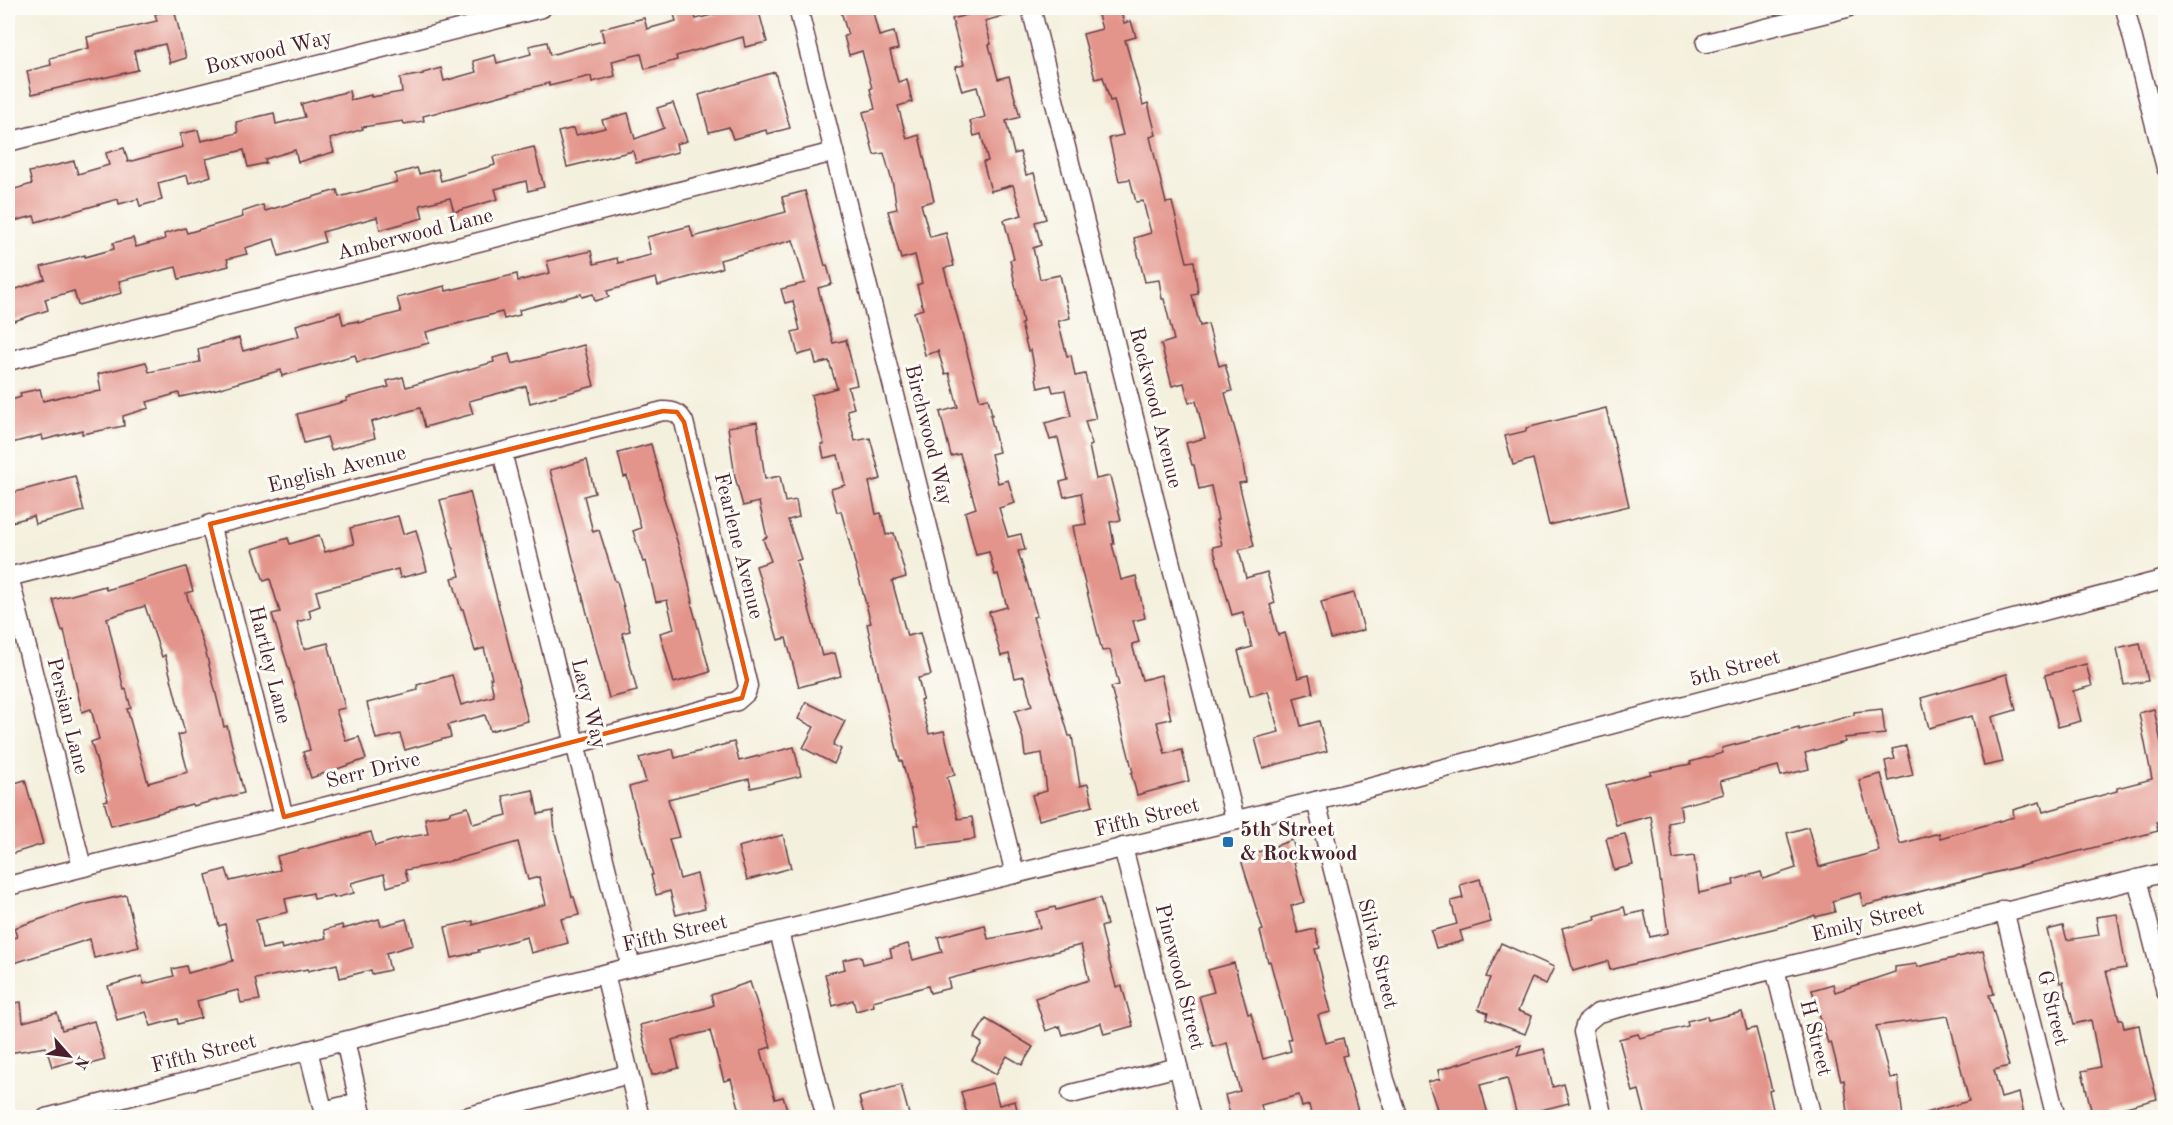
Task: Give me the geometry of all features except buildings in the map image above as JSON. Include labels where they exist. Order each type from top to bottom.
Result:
[{"type":"street","name":"Boxwood Way","points":[[8,142],[542,8]]},
{"type":"street","name":"Birchwood Way","points":[[798,8],[1015,874]]},
{"type":"street","name":"Rockwood Avenue","points":[[1031,8],[1235,819]]},
{"type":"street","points":[[1706,43],[1847,8]]},
{"type":"street","points":[[2125,8],[2166,168]]},
{"type":"street","name":"Amberwood Lane","points":[[8,361],[834,152]]},
{"type":"street","name":"English Avenue","points":[[8,577],[663,411],[677,412]]},
{"type":"street","name":"Fearlene Avenue","points":[[677,412],[684,422],[747,680],[746,693]]},
{"type":"street","name":"Lacy Way","points":[[502,452],[631,967]]},
{"type":"street","name":"Hartley Lane","points":[[210,524],[284,817]]},
{"type":"street","name":"Persian Lane","points":[[8,577],[82,867]]},
{"type":"street","name":"5th Street","points":[[1316,801],[2166,579]]},
{"type":"street","name":"Serr Drive","points":[[8,886],[575,744],[737,701],[746,693]]},
{"type":"street","name":"Fifth Street","points":[[46,1118],[631,967],[1316,801]]},
{"type":"street","name":"Silvia Street","points":[[1316,801],[1382,1069],[1398,1118]]},
{"type":"street","name":"Pinewood Street","points":[[1123,848],[1191,1118]]},
{"type":"street","name":"Emily Street","points":[[1603,1118],[1583,1032],[1586,1023],[1598,1013],[2004,910],[2166,872]]},
{"type":"street","points":[[2137,879],[2166,992]]},
{"type":"street","name":"G Street","points":[[2004,910],[2056,1118]]},
{"type":"street","points":[[779,932],[826,1118]]},
{"type":"street","name":"H Street","points":[[1775,969],[1812,1118]]},
{"type":"street","points":[[605,974],[640,1118]]},
{"type":"street","points":[[308,1050],[324,1114],[361,1110],[345,1041]]},
{"type":"street","points":[[1071,1094],[1178,1067]]},
{"type":"street","points":[[462,1118],[499,1113],[629,1074]]},
{"type":"highlighted area","points":[[663,411],[677,412],[684,422],[747,680],[742,698],[284,817],[210,524]]},
{"type":"place","name":"5th Street & Rockwood","points":[[1228,842]]}]
